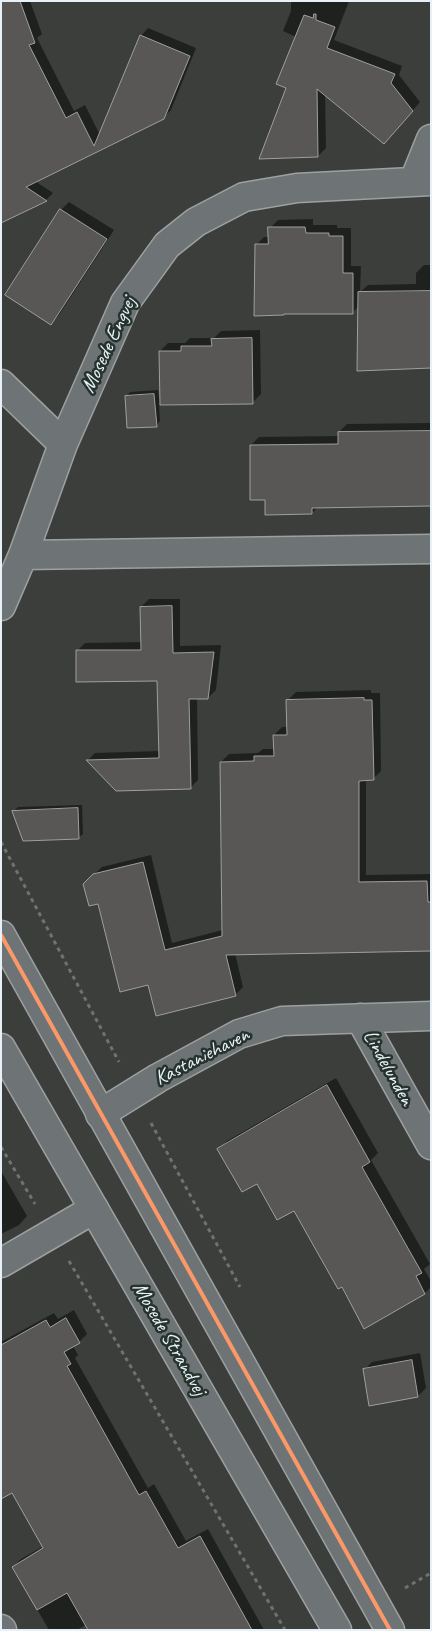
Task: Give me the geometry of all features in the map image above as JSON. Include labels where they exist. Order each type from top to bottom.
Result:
[{"type":"street","name":"Mosede Engvej","points":[[1,606],[23,555],[63,444],[125,303],[167,245],[196,222],[244,197],[297,188],[422,181],[431,139]]},
{"type":"street","points":[[1,384],[63,444]]},
{"type":"street","points":[[23,555],[431,549]]},
{"type":"street","points":[[1,936],[390,1630]]},
{"type":"street","name":"Kastaniehaven","points":[[100,1114],[158,1078],[239,1034],[282,1021],[431,1016]]},
{"type":"street","name":"Lindelunden","points":[[360,1018],[431,1145]]},
{"type":"street","name":"Mosede Strandvej","points":[[1,1048],[337,1630]]},
{"type":"street","points":[[1,1263],[94,1209]]},
{"type":"path","points":[[1,842],[243,1292]]},
{"type":"path","points":[[1,1147],[285,1630]]},
{"type":"path","points":[[408,1597],[403,1589],[431,1573]]},
{"type":"building","points":[[1,1],[20,1],[35,43],[29,45],[66,118],[77,112],[94,146],[140,35],[190,56],[164,119],[26,187],[47,201],[1,223]]},
{"type":"building","points":[[314,14],[316,14],[316,20],[335,27],[327,48],[395,74],[391,83],[413,111],[384,144],[317,89],[318,157],[259,159],[286,88],[276,84],[304,15],[313,18]]},
{"type":"building","points":[[60,209],[107,239],[51,325],[5,295]]},
{"type":"building","points":[[268,227],[305,227],[306,233],[329,233],[329,236],[343,236],[343,273],[353,273],[353,314],[254,316],[255,244],[268,244]]},
{"type":"building","points":[[431,291],[431,368],[357,371],[358,292]]},
{"type":"building","points":[[252,338],[253,404],[160,405],[159,351],[181,351],[181,346],[212,346],[211,339]]},
{"type":"building","points":[[154,394],[157,427],[127,428],[125,396]]},
{"type":"building","points":[[431,431],[431,506],[312,508],[312,514],[265,515],[265,500],[250,500],[250,445],[338,444],[338,432]]},
{"type":"building","points":[[172,606],[173,653],[214,652],[208,699],[189,699],[191,789],[116,791],[86,760],[159,758],[157,681],[76,682],[76,650],[141,650],[140,607]]},
{"type":"building","points":[[364,698],[364,700],[372,700],[374,780],[359,781],[359,882],[427,881],[428,902],[431,902],[431,951],[226,955],[236,996],[156,1016],[148,985],[120,992],[98,904],[89,906],[83,884],[93,874],[143,862],[165,950],[222,936],[220,762],[254,761],[254,756],[274,756],[273,735],[287,735],[286,700]]},
{"type":"building","points":[[78,808],[79,839],[23,841],[12,811]]},
{"type":"building","points":[[327,1085],[370,1162],[362,1167],[422,1273],[416,1276],[425,1294],[364,1329],[342,1287],[338,1289],[294,1211],[277,1220],[257,1184],[242,1192],[217,1149]]},
{"type":"building","points":[[66,1318],[80,1343],[64,1352],[71,1364],[67,1366],[139,1495],[146,1491],[178,1548],[200,1536],[252,1630],[88,1630],[67,1593],[37,1610],[12,1567],[43,1548],[12,1493],[1,1499],[1,1345],[46,1320],[50,1327]]},
{"type":"building","points":[[412,1360],[418,1397],[369,1406],[363,1369]]},
{"type":"transit line","points":[[1,935],[390,1630]]}]
